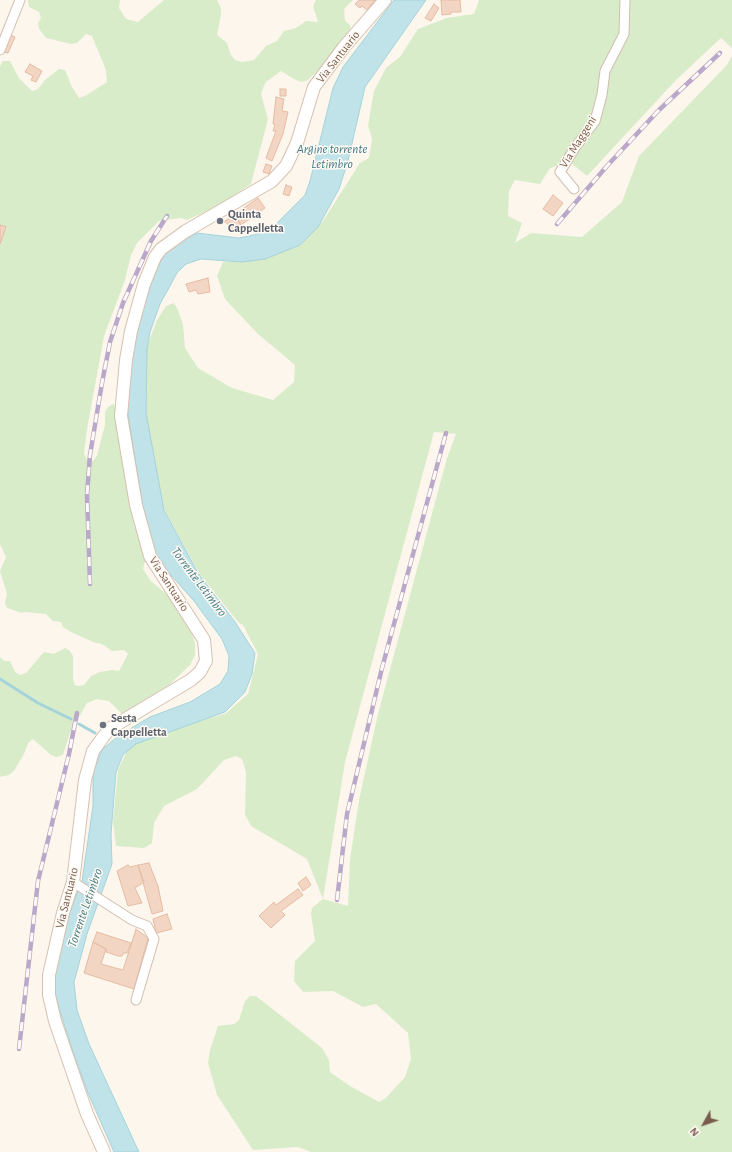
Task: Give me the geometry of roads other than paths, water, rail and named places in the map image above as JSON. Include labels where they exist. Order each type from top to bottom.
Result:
[{"type":"main road","name":"Via Santuario","points":[[104,1152],[87,1114],[55,1021],[48,995],[49,975],[63,913],[73,882],[85,780],[93,750],[109,729],[191,680],[200,672],[206,660],[206,650],[201,635],[150,556],[136,506],[121,416],[126,360],[131,331],[144,284],[155,257],[161,249],[186,231],[272,181],[286,166],[297,143],[314,88],[344,47],[385,0]]},
{"type":"street","points":[[0,50],[20,0]]},
{"type":"street","name":"Via Maggeni","points":[[574,189],[560,172],[576,146],[595,121],[602,95],[605,71],[624,34],[625,0]]},
{"type":"street","points":[[73,882],[132,920],[147,926],[154,939],[136,1000]]},
{"type":"water","name":"Argine torrente Letimbro","points":[[394,0],[426,0],[365,87],[348,161],[339,189],[318,227],[300,245],[265,259],[242,262],[201,259],[186,264],[177,273],[160,304],[150,332],[147,350],[146,413],[164,510],[198,573],[235,622],[255,653],[252,674],[245,692],[225,712],[136,744],[123,755],[116,772],[111,834],[112,864],[87,934],[74,982],[77,1010],[89,1044],[139,1152],[114,1152],[88,1093],[54,992],[53,969],[71,908],[82,881],[93,806],[93,773],[102,750],[118,736],[150,717],[190,702],[220,684],[228,671],[229,656],[222,639],[194,601],[162,565],[151,544],[145,522],[128,414],[128,395],[131,356],[145,295],[163,255],[175,244],[197,233],[239,238],[258,234],[276,224],[305,195],[310,181],[333,88],[343,67]]},
{"type":"waterway","points":[[0,679],[38,703],[71,719]]},
{"type":"waterway","points":[[79,724],[95,733]]},
{"type":"railway","points":[[557,224],[607,166],[659,110],[720,53]]},
{"type":"railway","points":[[90,584],[87,495],[90,455],[110,342],[123,303],[151,241],[167,216]]},
{"type":"railway","points":[[337,900],[347,814],[382,668],[446,433]]},
{"type":"railway","points":[[19,1049],[38,881],[69,754],[77,713]]},
{"type":"place","name":"Quinta Cappelletta","points":[[220,221]]},
{"type":"place","name":"Sesta Cappelletta","points":[[103,725]]},
{"type":"water label","name":"Torrente Letimbro","points":[[199,582]]},
{"type":"water label","name":"Torrente Letimbro","points":[[85,908]]}]
